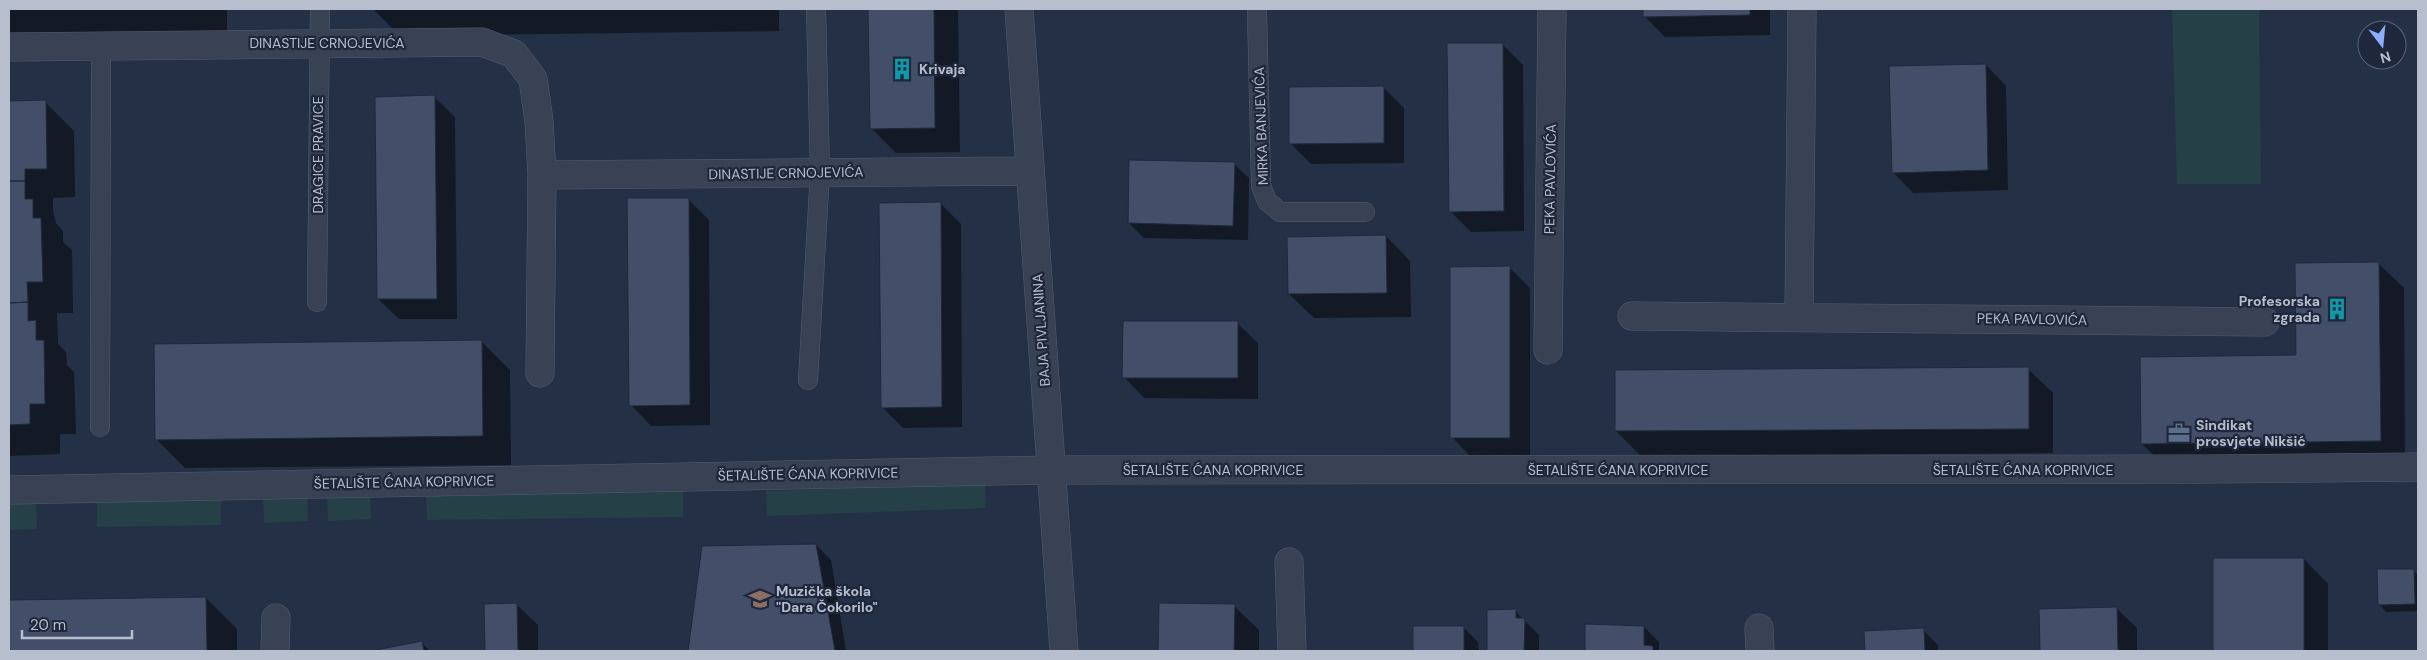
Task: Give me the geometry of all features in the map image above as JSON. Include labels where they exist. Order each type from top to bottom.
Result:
[{"type":"street","name":"BAJA PIVLJANINA","points":[[1019,9],[1064,651]]},
{"type":"street","name":"PEKA PAVLOVIĆA","points":[[1548,350],[1552,9]]},
{"type":"street","points":[[1799,316],[1802,9]]},
{"type":"street","name":"DINASTIJE CRNOJEVIĆA","points":[[9,47],[482,42],[514,54],[533,79],[539,121],[542,175],[540,373]]},
{"type":"street","name":"DINASTIJE CRNOJEVIĆA","points":[[542,175],[1030,171]]},
{"type":"street","name":"PEKA PAVLOVIĆA","points":[[1632,316],[1799,316],[2265,322]]},
{"type":"street","name":"ŠETALIŠTE ĆANA KOPRIVICE","points":[[9,490],[1050,470],[2215,469],[2418,467]]},
{"type":"street","points":[[1289,562],[1292,651]]},
{"type":"street","points":[[274,651],[276,618]]},
{"type":"lane","name":"DRAGICE PRAVICE","points":[[317,302],[318,43],[320,9]]},
{"type":"lane","points":[[808,380],[820,172],[816,9]]},
{"type":"lane","name":"MIRKA BANJEVIĆA","points":[[1257,9],[1261,186],[1267,201],[1280,212],[1365,212]]},
{"type":"lane","points":[[100,427],[101,45]]},
{"type":"green space","points":[[2172,9],[2259,9],[2261,184],[2177,184]]},
{"type":"green space","points":[[985,484],[986,508],[767,516],[766,491]]},
{"type":"green space","points":[[307,490],[308,521],[264,523],[263,492]]},
{"type":"green space","points":[[370,490],[371,519],[328,521],[327,491]]},
{"type":"green space","points":[[683,490],[683,517],[427,520],[426,493]]},
{"type":"green space","points":[[221,497],[221,525],[97,527],[97,499]]},
{"type":"green space","points":[[36,501],[37,529],[9,530],[9,502]]},
{"type":"building","name":"Krivaja","points":[[868,9],[934,9],[935,128],[870,129]]},
{"type":"building","points":[[1643,9],[1750,9],[1750,15],[1643,17]]},
{"type":"building","points":[[1447,43],[1503,43],[1504,211],[1449,212]]},
{"type":"building","points":[[1986,64],[1988,170],[1892,173],[1889,66]]},
{"type":"building","points":[[1384,86],[1384,143],[1289,144],[1289,87]]},
{"type":"building","points":[[435,95],[437,299],[377,299],[375,97]]},
{"type":"building","points":[[46,100],[47,169],[25,169],[25,181],[9,181],[9,101]]},
{"type":"building","points":[[1129,160],[1235,162],[1233,226],[1128,223]]},
{"type":"building","points":[[9,181],[25,181],[25,199],[33,199],[33,218],[41,218],[43,282],[27,282],[28,302],[9,303]]},
{"type":"building","points":[[627,198],[689,198],[690,405],[629,406]]},
{"type":"building","points":[[941,202],[942,407],[881,408],[879,203]]},
{"type":"building","points":[[1386,235],[1387,293],[1288,294],[1287,237]]},
{"type":"building","name":"Profesorska zgrada","points":[[2379,262],[2381,441],[2141,444],[2140,357],[2296,355],[2295,263]]},
{"type":"building","points":[[1510,266],[1510,438],[1450,438],[1450,267]]},
{"type":"building","points":[[28,302],[28,321],[36,320],[36,340],[44,340],[45,404],[30,404],[30,424],[9,425],[9,303]]},
{"type":"building","points":[[1123,321],[1238,321],[1238,378],[1122,378]]},
{"type":"building","points":[[482,340],[483,436],[155,440],[154,344]]},
{"type":"building","points":[[2029,367],[2029,429],[1615,431],[1615,370]]},
{"type":"building","name":"Muzička škola \"Dara Čokorilo\"","points":[[816,544],[835,651],[688,651],[702,546]]},
{"type":"building","points":[[2213,558],[2304,558],[2304,651],[2213,651]]},
{"type":"building","points":[[2377,569],[2414,569],[2415,604],[2378,605]]},
{"type":"building","points":[[206,597],[207,651],[9,651],[9,600]]},
{"type":"building","points":[[517,603],[518,651],[485,651],[484,604]]},
{"type":"building","points":[[1159,603],[1235,604],[1234,651],[1158,651]]},
{"type":"building","points":[[2117,607],[2118,651],[2040,651],[2039,609]]},
{"type":"building","points":[[1516,609],[1516,618],[1525,618],[1524,651],[1487,651],[1487,610]]},
{"type":"building","points":[[1585,624],[1644,626],[1644,645],[1653,646],[1653,651],[1585,651]]},
{"type":"building","points":[[1413,626],[1464,626],[1464,651],[1413,651]]},
{"type":"building","points":[[1924,628],[1925,651],[1865,651],[1864,631]]},
{"type":"building","points":[[422,641],[424,651],[371,651]]},
{"type":"place","name":"Krivaja","points":[[902,69]]},
{"type":"place","name":"Profesorska zgrada","points":[[2337,309]]},
{"type":"place","name":"Sindikat prosvjete Nikšić","points":[[2179,433]]},
{"type":"place","name":"Muzička škola \"Dara Čokorilo\"","points":[[760,599]]}]
